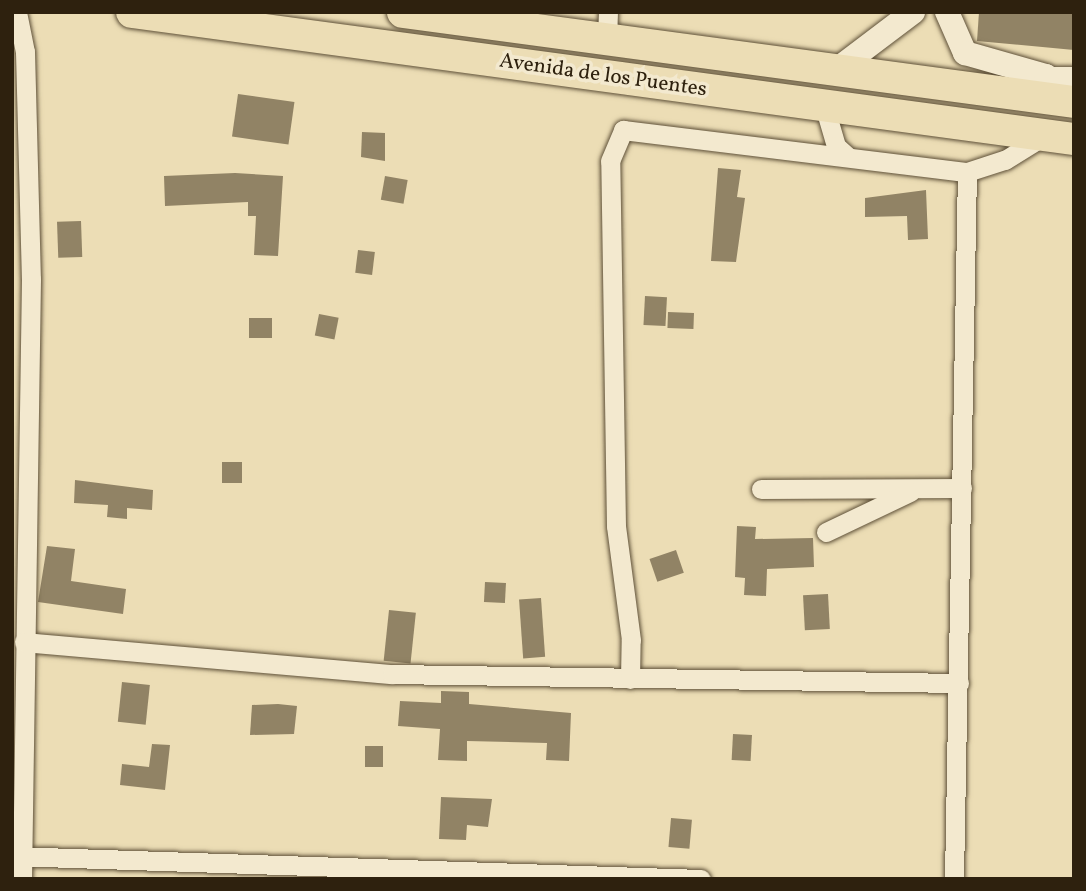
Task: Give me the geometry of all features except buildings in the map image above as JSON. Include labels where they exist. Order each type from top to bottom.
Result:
[{"type":"main road","name":"Avenida de los Puentes","points":[[132,12],[1060,137]]},
{"type":"main road","name":"Avenida de los Puentes","points":[[403,12],[607,26],[835,71],[1057,93]]},
{"type":"street","points":[[17,12],[25,52],[30,279],[24,642],[17,857],[22,879]]},
{"type":"street","points":[[835,71],[913,12]]},
{"type":"street","points":[[947,12],[965,52],[1057,93],[1074,76]]},
{"type":"street","points":[[824,105],[836,146],[847,156]]},
{"type":"street","points":[[630,679],[631,639],[616,526],[612,149],[627,128],[967,172],[1005,160],[1060,137]]},
{"type":"street","points":[[954,879],[967,172]]},
{"type":"street","points":[[761,489],[962,488]]},
{"type":"street","points":[[826,533],[915,490]]},
{"type":"street","points":[[24,642],[392,674],[959,683]]},
{"type":"street","points":[[17,857],[701,879]]}]
